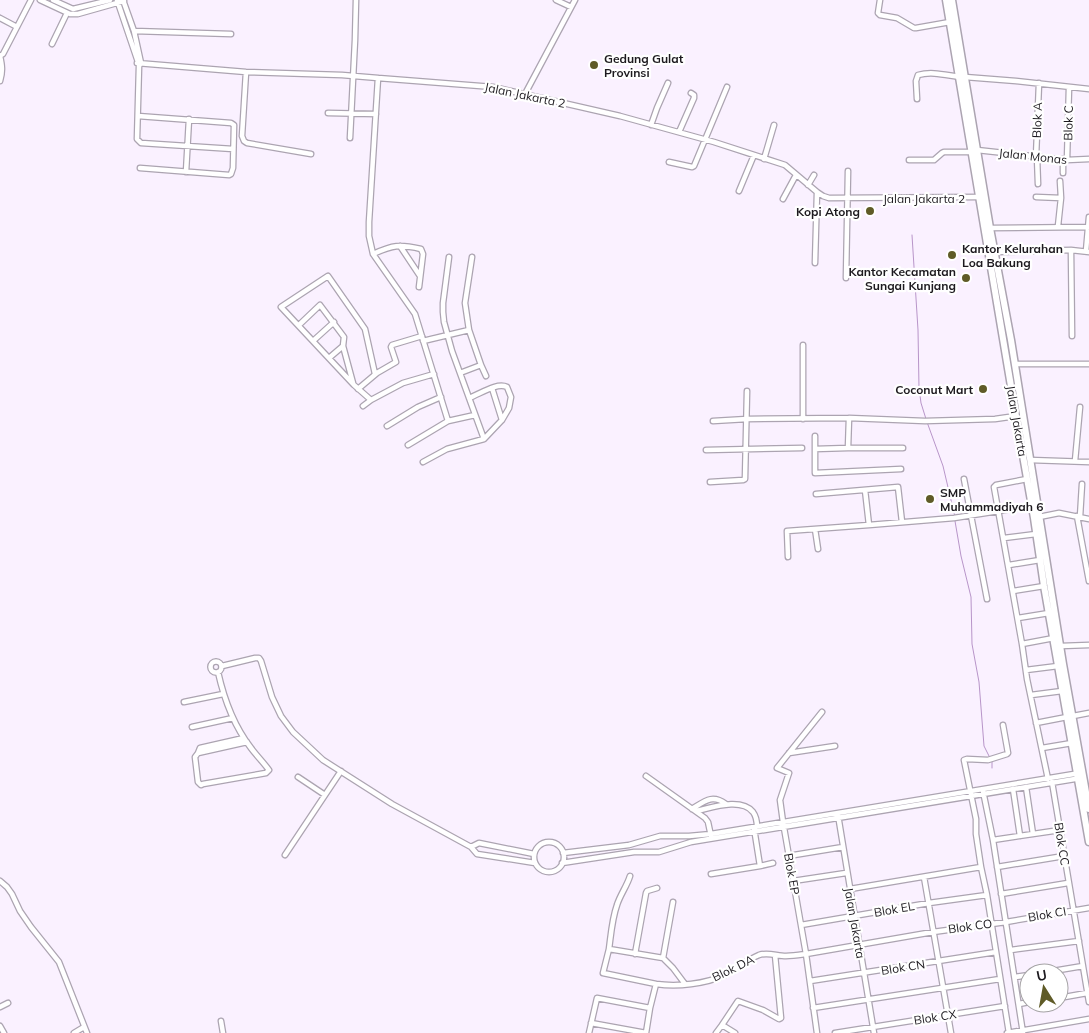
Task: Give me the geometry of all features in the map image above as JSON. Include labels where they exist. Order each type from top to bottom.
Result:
[{"type":"main road","name":"Jalan Jakarta","points":[[946,0],[962,77],[995,273],[1031,506],[1037,517],[1036,534],[1062,691],[1070,716],[1072,743],[1089,804]]},
{"type":"main road","name":"Jalan Jakarta","points":[[952,0],[952,24]]},
{"type":"main road","name":"Jalan Jakarta","points":[[982,197],[990,228],[995,273],[1015,364],[1037,517],[1061,646],[1089,842]]},
{"type":"street","points":[[0,81],[3,68],[0,56],[31,0]]},
{"type":"street","points":[[40,0],[78,14],[124,1],[134,31],[139,64],[138,141],[233,149]]},
{"type":"street","points":[[53,0],[71,12]]},
{"type":"street","points":[[52,44],[71,12],[110,0]]},
{"type":"street","points":[[350,138],[356,0]]},
{"type":"street","points":[[556,0],[571,7]]},
{"type":"street","points":[[525,94],[575,0]]},
{"type":"street","points":[[880,0],[878,13],[880,15],[897,18],[914,28],[952,24]]},
{"type":"street","points":[[117,2],[139,64]]},
{"type":"street","points":[[0,18],[17,27]]},
{"type":"street","points":[[134,31],[231,34]]},
{"type":"street","name":"Jalan Jakarta 2","points":[[139,64],[246,72],[353,76],[487,86],[679,132],[754,155],[785,166],[817,192],[829,198],[982,197]]},
{"type":"street","points":[[246,72],[242,122],[244,141],[311,154]]},
{"type":"street","points":[[917,99],[916,81],[918,75],[926,73],[1089,89]]},
{"type":"street","points":[[378,78],[368,222],[369,236],[373,254],[415,314],[448,421]]},
{"type":"street","points":[[651,125],[668,83]]},
{"type":"street","name":"Blok A","points":[[1038,184],[1039,83]]},
{"type":"street","points":[[669,162],[692,167],[696,163],[704,139],[727,87]]},
{"type":"street","name":"Blok C","points":[[1063,174],[1069,87]]},
{"type":"street","points":[[679,132],[694,98],[694,95],[691,93]]},
{"type":"street","points":[[328,113],[376,114]]},
{"type":"street","points":[[138,116],[233,123],[234,125],[232,171],[229,175],[140,168]]},
{"type":"street","points":[[186,172],[189,119]]},
{"type":"street","points":[[764,159],[774,125]]},
{"type":"street","name":"Jalan Monas","points":[[909,160],[934,160],[944,152],[974,151],[1065,160],[1089,159]]},
{"type":"street","points":[[739,191],[754,155]]},
{"type":"street","points":[[846,278],[848,171]]},
{"type":"street","points":[[783,199],[796,175]]},
{"type":"street","points":[[808,185],[814,175]]},
{"type":"street","points":[[1058,226],[1060,181]]},
{"type":"street","points":[[815,263],[817,192]]},
{"type":"street","points":[[1036,197],[1060,198]]},
{"type":"street","points":[[994,252],[1088,251],[1089,217]]},
{"type":"street","points":[[990,228],[1088,227]]},
{"type":"street","points":[[373,254],[389,247],[400,246],[420,249],[423,254],[419,287]]},
{"type":"street","points":[[400,246],[420,276]]},
{"type":"street","points":[[1071,250],[1072,336]]},
{"type":"street","points":[[449,257],[442,312],[447,336],[484,439]]},
{"type":"street","points":[[472,258],[465,303],[467,320],[486,376]]},
{"type":"street","points":[[371,400],[356,387],[281,307],[328,276],[365,330],[375,374]]},
{"type":"street","points":[[299,325],[320,305],[344,337],[344,346],[356,387]]},
{"type":"street","points":[[313,340],[334,322]]},
{"type":"street","points":[[356,387],[396,362],[392,345],[447,336],[469,330]]},
{"type":"street","points":[[803,345],[804,419]]},
{"type":"street","points":[[329,358],[344,346]]},
{"type":"street","points":[[1015,364],[1089,364]]},
{"type":"street","points":[[460,373],[481,365]]},
{"type":"street","points":[[363,406],[409,380],[434,374]]},
{"type":"street","points":[[422,462],[457,446],[484,439],[502,420],[509,408],[511,397],[506,386],[502,385],[470,398]]},
{"type":"street","points":[[492,388],[502,420]]},
{"type":"street","points":[[710,482],[744,480],[747,391]]},
{"type":"street","points":[[387,426],[418,407],[441,397]]},
{"type":"street","points":[[1075,461],[1080,407]]},
{"type":"street","points":[[408,445],[448,421],[475,415]]},
{"type":"street","points":[[713,421],[849,418],[995,419],[1016,416]]},
{"type":"street","points":[[848,448],[849,418]]},
{"type":"street","points":[[815,436],[815,473],[901,469]]},
{"type":"street","points":[[706,450],[802,448]]},
{"type":"street","points":[[815,448],[904,448]]},
{"type":"street","points":[[1030,460],[1089,462]]},
{"type":"street","points":[[964,479],[987,599]]},
{"type":"street","name":"Blok CC","points":[[1027,479],[994,486],[1027,679],[1060,830],[1089,1002]]},
{"type":"street","points":[[1082,484],[1079,517],[1089,581]]},
{"type":"street","points":[[816,494],[898,487],[902,522]]},
{"type":"street","points":[[865,490],[869,525]]},
{"type":"street","points":[[788,557],[786,531],[956,518],[1031,506]]},
{"type":"street","points":[[1037,517],[1059,514],[1089,519]]},
{"type":"street","points":[[815,529],[818,549]]},
{"type":"street","points":[[1004,538],[1036,534]]},
{"type":"street","points":[[1009,565],[1040,560]]},
{"type":"street","points":[[1013,591],[1044,586]]},
{"type":"street","points":[[1018,618],[1050,613]]},
{"type":"street","points":[[1022,644],[1054,638]]},
{"type":"street","points":[[1061,646],[1089,646]]},
{"type":"street","points":[[222,666],[259,658],[272,698],[281,716],[293,732],[323,760],[392,804],[471,846],[477,854],[535,863]]},
{"type":"street","points":[[218,672],[212,670],[211,665],[215,661],[221,663],[222,666]]},
{"type":"street","points":[[218,672],[222,666]]},
{"type":"street","points":[[1026,670],[1058,666]]},
{"type":"street","points":[[218,672],[233,718],[245,740],[269,771],[201,784],[198,782],[195,757],[198,753],[245,740]]},
{"type":"street","points":[[1031,695],[1062,691]]},
{"type":"street","points":[[184,702],[224,694]]},
{"type":"street","points":[[789,753],[822,712]]},
{"type":"street","points":[[1036,723],[1089,713]]},
{"type":"street","points":[[192,727],[233,718]]},
{"type":"street","points":[[1003,725],[1008,752],[1006,755],[986,760],[964,760],[994,840],[1003,922],[1011,950],[1019,1004]]},
{"type":"street","points":[[1042,748],[1072,743]]},
{"type":"street","points":[[789,753],[835,746]]},
{"type":"street","name":"Blok EP","points":[[789,753],[777,768],[789,772],[780,800],[806,954],[817,1033]]},
{"type":"street","points":[[285,855],[341,771]]},
{"type":"street","points":[[646,776],[708,822],[711,836]]},
{"type":"street","points":[[562,863],[634,852],[660,852],[711,836],[755,828],[1080,776]]},
{"type":"street","points":[[298,777],[325,795]]},
{"type":"street","points":[[977,793],[1026,787],[1050,780]]},
{"type":"street","points":[[1026,787],[1033,834]]},
{"type":"street","points":[[1013,789],[1020,836]]},
{"type":"street","points":[[977,793],[976,834],[993,923],[1009,1033],[1089,1019]]},
{"type":"street","points":[[694,810],[711,798],[726,804]]},
{"type":"street","points":[[694,810],[726,804],[742,806],[754,812],[756,816],[755,828],[760,866]]},
{"type":"street","name":"Jalan Jakarta","points":[[838,816],[874,1030]]},
{"type":"street","points":[[994,840],[1060,830]]},
{"type":"street","points":[[563,853],[629,845],[660,836],[711,836]]},
{"type":"street","points":[[549,842],[558,845],[563,853],[562,863],[558,868],[549,872],[539,868],[535,863],[534,854],[539,845],[549,842]]},
{"type":"street","points":[[471,846],[479,843],[534,854]]},
{"type":"street","points":[[788,856],[842,848]]},
{"type":"street","points":[[997,867],[1064,856]]},
{"type":"street","points":[[711,874],[773,863]]},
{"type":"street","points":[[850,889],[981,867]]},
{"type":"street","points":[[793,881],[846,872]]},
{"type":"street","points":[[630,876],[626,888],[617,903],[608,949],[663,958],[685,984]]},
{"type":"street","points":[[924,877],[950,1033]]},
{"type":"street","points":[[0,881],[7,887],[23,916],[59,962],[87,1033]]},
{"type":"street","points":[[1001,894],[1068,883]]},
{"type":"street","points":[[635,954],[646,893],[648,890],[657,888]]},
{"type":"street","name":"Blok EL","points":[[801,925],[987,895]]},
{"type":"street","points":[[663,958],[673,902]]},
{"type":"street","name":"Blok CI","points":[[1003,922],[1089,908]]},
{"type":"street","name":"Blok CO","points":[[859,945],[1003,922]]},
{"type":"street","points":[[1011,950],[1079,941]]},
{"type":"street","name":"Blok DA","points":[[608,949],[603,973],[656,984],[672,985],[720,977],[760,955],[787,956],[859,945]]},
{"type":"street","name":"Blok CN","points":[[810,981],[996,952]]},
{"type":"street","points":[[716,1033],[738,1000],[779,1019],[781,1018],[775,955]]},
{"type":"street","points":[[1069,968],[1083,966]]},
{"type":"street","points":[[1015,977],[1019,976]]},
{"type":"street","points":[[813,1008],[1000,979]]},
{"type":"street","points":[[591,1024],[646,1033],[656,984]]},
{"type":"street","points":[[1069,996],[1088,993]]},
{"type":"street","points":[[589,1033],[597,998],[650,1008]]},
{"type":"street","points":[[0,1007],[8,1003]]},
{"type":"street","name":"Blok CX","points":[[835,1033],[874,1030],[947,1015],[1005,1006]]},
{"type":"street","points":[[1020,1013],[1022,1031]]},
{"type":"street","points":[[222,1021],[223,1033]]},
{"type":"street","points":[[722,1025],[735,1033]]},
{"type":"street","points":[[0,1026],[4,1033]]},
{"type":"street","points":[[74,1033],[84,1027]]},
{"type":"waterway","points":[[912,235],[918,330],[919,388],[926,419]]},
{"type":"waterway","points":[[927,422],[943,466],[955,517]]},
{"type":"waterway","points":[[955,521],[971,597],[972,644],[979,682],[984,746],[990,758]]},
{"type":"waterway","points":[[992,761],[992,768]]},
{"type":"place","name":"Gedung Gulat Provinsi","points":[[594,65]]},
{"type":"place","name":"Kopi Atong","points":[[870,211]]},
{"type":"place","name":"Kantor Kelurahan Loa Bakung","points":[[952,255]]},
{"type":"place","name":"Kantor Kecamatan Sungai Kunjang","points":[[966,278]]},
{"type":"place","name":"Coconut Mart","points":[[983,389]]},
{"type":"place","name":"SMP Muhammadiyah 6","points":[[930,499]]}]
